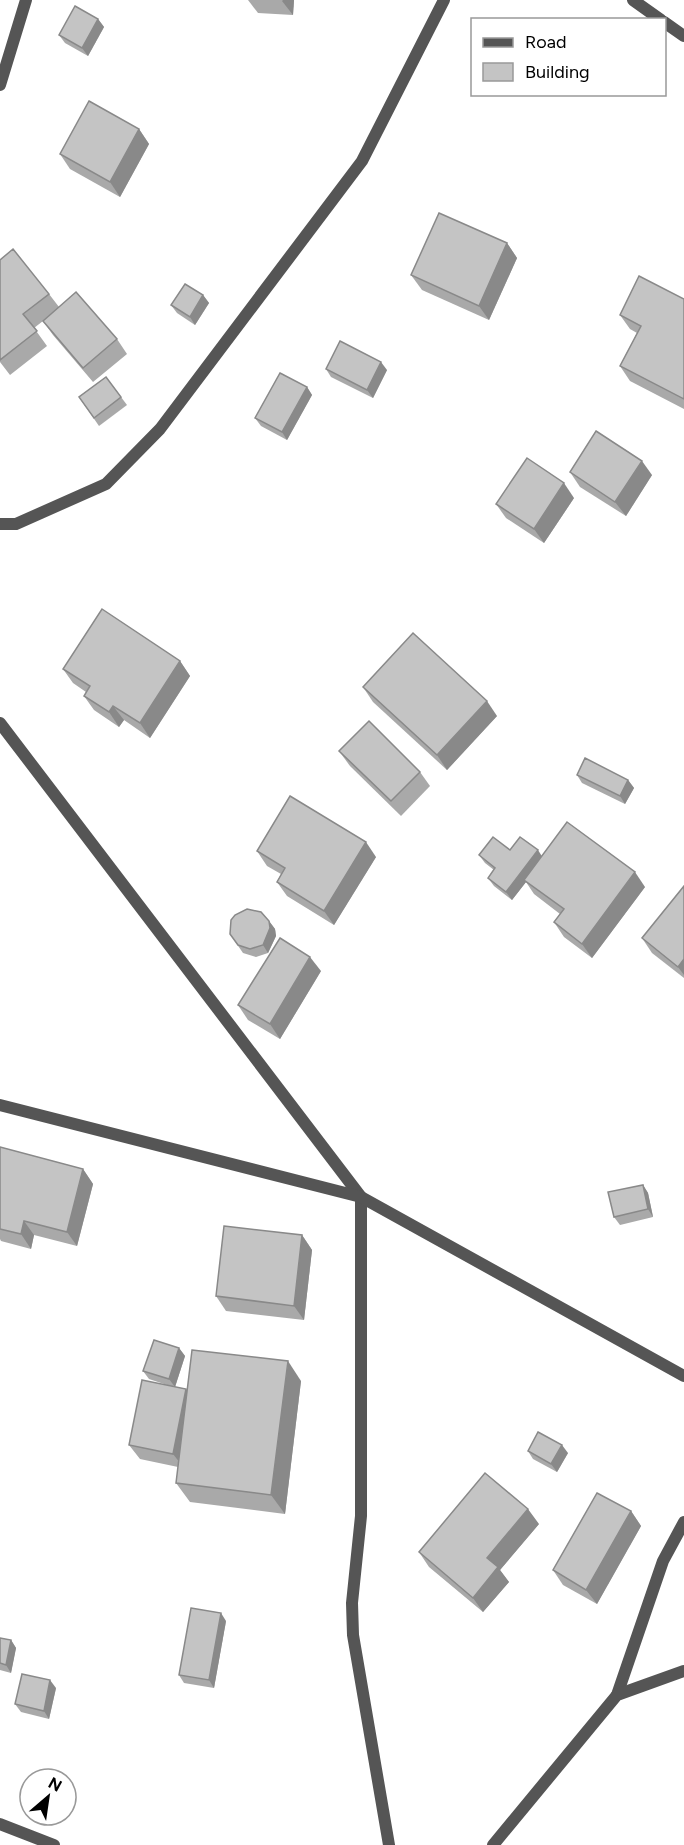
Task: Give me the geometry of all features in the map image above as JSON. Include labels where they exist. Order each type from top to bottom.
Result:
[{"type":"street","points":[[1,82],[26,0]]},
{"type":"street","points":[[0,524],[16,524],[106,484],[160,429],[362,161],[444,0]]},
{"type":"street","points":[[633,0],[658,18]]},
{"type":"street","points":[[666,23],[684,36]]},
{"type":"street","points":[[0,723],[361,1197],[361,1516],[352,1603],[353,1635],[389,1845]]},
{"type":"street","points":[[0,1105],[361,1197],[684,1376]]},
{"type":"street","points":[[493,1845],[617,1695],[663,1561],[684,1522]]},
{"type":"street","points":[[617,1695],[684,1671]]},
{"type":"street","points":[[0,1824],[54,1845]]},
{"type":"building","points":[[75,6],[98,19],[82,48],[59,35]]},
{"type":"building","points":[[89,101],[139,129],[110,182],[60,154]]},
{"type":"building","points":[[439,213],[507,243],[479,306],[411,275]]},
{"type":"building","points":[[13,249],[49,294],[23,314],[37,331],[0,360],[0,260]]},
{"type":"building","points":[[639,276],[684,299],[684,399],[620,366],[641,326],[620,315]]},
{"type":"building","points":[[185,284],[203,295],[190,317],[171,305]]},
{"type":"building","points":[[76,292],[117,339],[83,368],[43,321]]},
{"type":"building","points":[[340,341],[381,362],[367,390],[326,369]]},
{"type":"building","points":[[280,373],[307,387],[282,432],[255,418]]},
{"type":"building","points":[[106,377],[121,397],[94,418],[79,397]]},
{"type":"building","points":[[596,431],[642,461],[615,502],[570,472]]},
{"type":"building","points":[[527,458],[564,483],[534,529],[496,504]]},
{"type":"building","points":[[102,609],[180,661],[140,723],[113,706],[109,712],[84,696],[90,686],[63,669]]},
{"type":"building","points":[[413,633],[487,701],[437,755],[363,687]]},
{"type":"building","points":[[369,721],[420,772],[391,801],[339,751]]},
{"type":"building","points":[[585,758],[628,780],[620,796],[577,775]]},
{"type":"building","points":[[290,796],[366,842],[324,911],[277,882],[285,868],[257,851]]},
{"type":"building","points":[[567,822],[635,872],[582,944],[554,922],[564,909],[524,880]]},
{"type":"building","points":[[493,837],[510,850],[520,837],[538,850],[506,892],[488,878],[495,868],[479,855]]},
{"type":"building","points":[[684,886],[684,959],[678,967],[642,938]]},
{"type":"building","points":[[247,909],[261,912],[269,921],[270,928],[263,945],[250,949],[238,945],[230,934],[231,920],[235,915]]},
{"type":"building","points":[[280,938],[310,957],[270,1024],[238,1005]]},
{"type":"building","points":[[0,1147],[83,1169],[67,1232],[24,1221],[21,1234],[0,1229]]},
{"type":"building","points":[[643,1185],[648,1209],[614,1217],[608,1192]]},
{"type":"building","points":[[224,1226],[302,1235],[294,1306],[216,1296]]},
{"type":"building","points":[[154,1340],[179,1348],[169,1379],[143,1371]]},
{"type":"building","points":[[192,1350],[288,1361],[271,1495],[176,1483]]},
{"type":"building","points":[[142,1380],[186,1389],[173,1454],[129,1445]]},
{"type":"building","points":[[538,1432],[562,1445],[551,1464],[528,1451]]},
{"type":"building","points":[[485,1473],[528,1509],[487,1558],[498,1567],[473,1598],[419,1552]]},
{"type":"building","points":[[597,1493],[631,1511],[586,1590],[553,1570]]},
{"type":"building","points":[[191,1608],[221,1613],[209,1680],[179,1675]]},
{"type":"building","points":[[0,1638],[11,1640],[6,1665],[0,1663]]},
{"type":"building","points":[[22,1674],[50,1680],[44,1711],[15,1704]]}]
